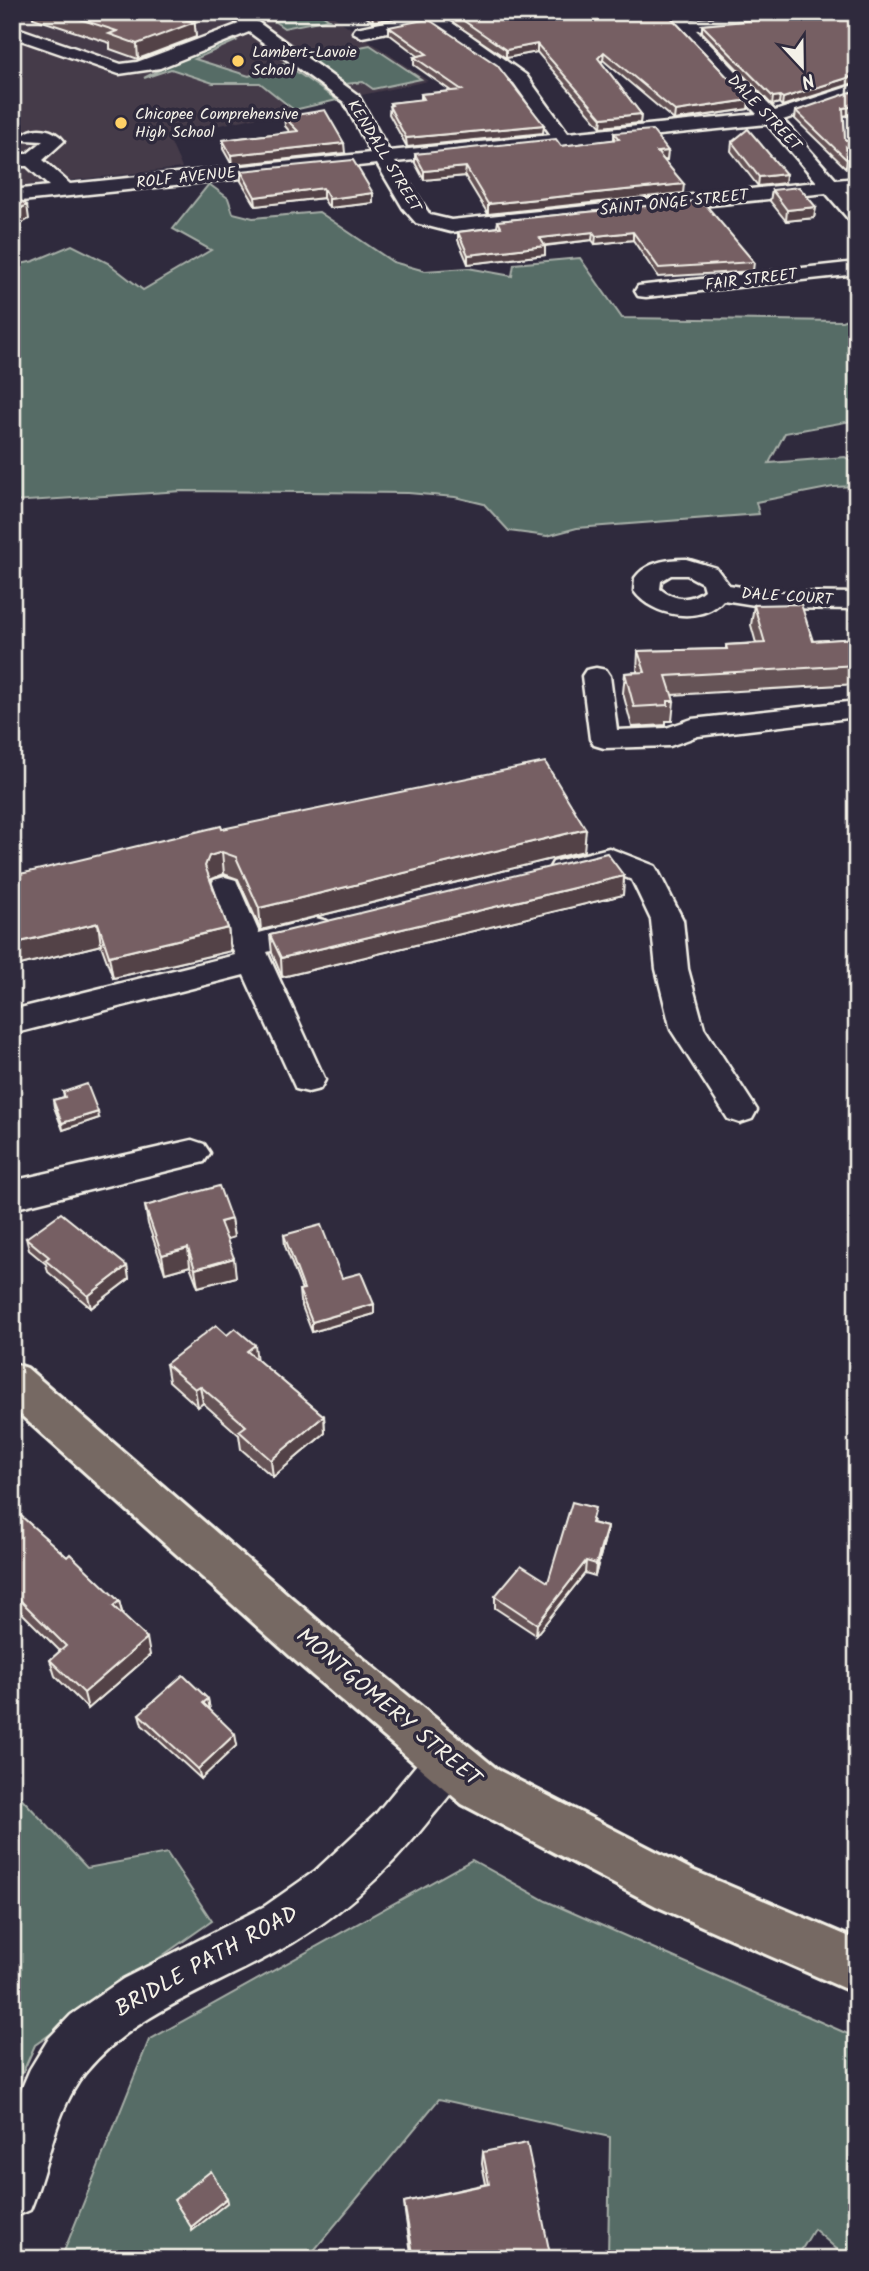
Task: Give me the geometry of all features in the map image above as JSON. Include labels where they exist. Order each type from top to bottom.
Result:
[{"type":"main road","name":"MONTGOMERY STREET","points":[[12,1381],[447,1762],[480,1787],[674,1888],[857,1967]]},
{"type":"street","name":"KENDALL STREET","points":[[233,12],[352,99],[382,158],[412,208],[423,219],[433,223]]},
{"type":"street","points":[[676,19],[843,12]]},
{"type":"street","points":[[362,32],[426,15],[451,14]]},
{"type":"street","points":[[426,15],[493,58],[520,79],[563,139]]},
{"type":"street","name":"DALE STREET","points":[[676,19],[771,118],[857,217]]},
{"type":"street","points":[[12,31],[119,69],[131,69],[154,65],[229,32],[252,26]]},
{"type":"street","name":"ROLF AVENUE","points":[[12,196],[771,118],[857,89]]},
{"type":"street","points":[[32,136],[49,135],[55,141],[22,160],[65,190]]},
{"type":"street","name":"SAINT ONGE STREET","points":[[433,223],[451,226],[485,224],[857,184]]},
{"type":"street","name":"FAIR STREET","points":[[646,291],[857,268]]},
{"type":"street","name":"DALE COURT","points":[[717,591],[773,600],[857,601]]},
{"type":"street","points":[[596,677],[604,739],[670,737],[692,728],[857,709]]},
{"type":"street","points":[[542,874],[609,858],[644,873],[667,920],[672,969],[688,1030],[740,1110]]},
{"type":"street","points":[[225,887],[251,953],[308,1080]]},
{"type":"street","points":[[12,1022],[251,953],[342,923]]},
{"type":"street","points":[[12,1195],[192,1153]]},
{"type":"street","name":"BRIDLE PATH ROAD","points":[[12,2192],[42,2098],[56,2070],[81,2040],[116,2011],[281,1923],[337,1885],[362,1864],[393,1831],[447,1762]]},
{"type":"shaded area","points":[[12,12],[327,12],[428,81],[168,136],[182,168],[12,187]]},
{"type":"green space","points":[[319,12],[329,19],[284,28],[262,13]]},
{"type":"green space","points":[[223,37],[236,41],[195,59],[249,76],[284,63],[337,100],[294,110],[260,83],[213,83],[171,69],[144,78]]},
{"type":"green space","points":[[370,45],[421,79],[373,89],[363,82],[345,84],[301,52],[309,50],[318,55]]},
{"type":"green space","points":[[209,184],[228,198],[233,213],[253,218],[319,212],[393,262],[425,271],[468,268],[512,276],[514,264],[580,258],[622,318],[842,321],[857,315],[857,420],[785,433],[769,463],[845,457],[857,463],[857,486],[833,487],[756,502],[759,514],[577,528],[547,536],[509,531],[484,504],[455,497],[408,493],[182,491],[12,502],[12,266],[34,261],[72,245],[108,263],[143,290],[211,250],[173,229]]},
{"type":"green space","points":[[12,1788],[87,1868],[167,1853],[212,1921],[35,2045],[12,2097]]},
{"type":"green space","points":[[472,1860],[546,1901],[857,2038],[857,2259],[848,2259],[814,2229],[796,2259],[608,2259],[610,2137],[439,2099],[307,2259],[61,2259],[149,2040]]},
{"type":"building","points":[[58,12],[180,12],[194,17],[187,20],[195,22],[137,44],[109,34],[117,31]]},
{"type":"building","points":[[451,12],[666,12],[749,100],[675,111],[604,52],[598,58],[641,114],[602,118],[537,44],[506,50]]},
{"type":"building","points":[[857,12],[857,75],[783,98],[773,97],[702,25]]},
{"type":"building","points":[[428,19],[497,65],[544,125],[406,138],[389,106],[392,105],[390,103],[424,99],[421,94],[462,90],[414,57],[427,54],[389,27]]},
{"type":"building","points":[[857,90],[857,106],[843,108],[845,140],[857,140],[857,159],[846,147],[847,160],[796,111]]},
{"type":"building","points":[[325,110],[344,143],[231,155],[223,140],[298,131],[284,117]]},
{"type":"building","points":[[748,129],[786,174],[759,177],[732,142]]},
{"type":"building","points":[[652,130],[668,151],[657,152],[684,184],[488,204],[466,167],[424,171],[415,154],[556,139],[561,146],[619,139],[614,133]]},
{"type":"building","points":[[353,160],[373,193],[329,199],[323,188],[255,197],[241,171]]},
{"type":"building","points":[[799,187],[816,207],[787,210],[772,190]]},
{"type":"building","points":[[12,195],[27,205],[12,213]]},
{"type":"building","points":[[697,201],[706,205],[754,262],[659,268],[633,232],[596,236],[593,232],[540,238],[545,246],[468,255],[458,232],[501,227],[498,221]]},
{"type":"building","points":[[801,604],[813,641],[857,638],[857,665],[666,676],[674,701],[668,701],[668,705],[634,707],[625,673],[645,672],[638,651],[727,649],[726,645],[765,643],[754,605]]},
{"type":"building","points":[[545,762],[586,829],[259,908],[236,857],[222,852],[209,856],[205,866],[228,928],[109,956],[98,923],[12,944],[12,876],[221,826],[222,829]]},
{"type":"building","points":[[607,853],[624,876],[281,958],[270,935]]},
{"type":"building","points":[[87,1084],[98,1112],[62,1123],[53,1100],[65,1097],[63,1092]]},
{"type":"building","points":[[219,1186],[231,1219],[220,1222],[234,1258],[195,1269],[188,1248],[162,1255],[145,1206]]},
{"type":"building","points":[[61,1213],[127,1266],[88,1296],[45,1260],[49,1257],[26,1238]]},
{"type":"building","points":[[321,1225],[342,1278],[361,1273],[374,1304],[312,1322],[299,1290],[304,1289],[284,1235]]},
{"type":"building","points":[[216,1325],[227,1335],[235,1328],[255,1345],[247,1351],[324,1416],[271,1460],[239,1431],[246,1426],[200,1386],[195,1389],[166,1364]]},
{"type":"building","points":[[572,1502],[595,1508],[591,1523],[607,1527],[596,1564],[586,1561],[537,1624],[495,1596],[521,1565],[548,1582]]},
{"type":"building","points":[[12,1508],[67,1557],[70,1554],[119,1601],[113,1606],[147,1638],[84,1693],[50,1660],[66,1646],[12,1592]]},
{"type":"building","points":[[183,1675],[208,1699],[203,1703],[235,1734],[198,1769],[139,1714]]},
{"type":"building","points":[[527,2143],[551,2259],[414,2259],[404,2202],[489,2184],[483,2152]]},
{"type":"building","points":[[211,2171],[227,2198],[191,2227],[174,2200]]},
{"type":"place","name":"Lambert-Lavoie School","points":[[238,61]]},
{"type":"place","name":"Chicopee Comprehensive High School","points":[[121,123]]}]
